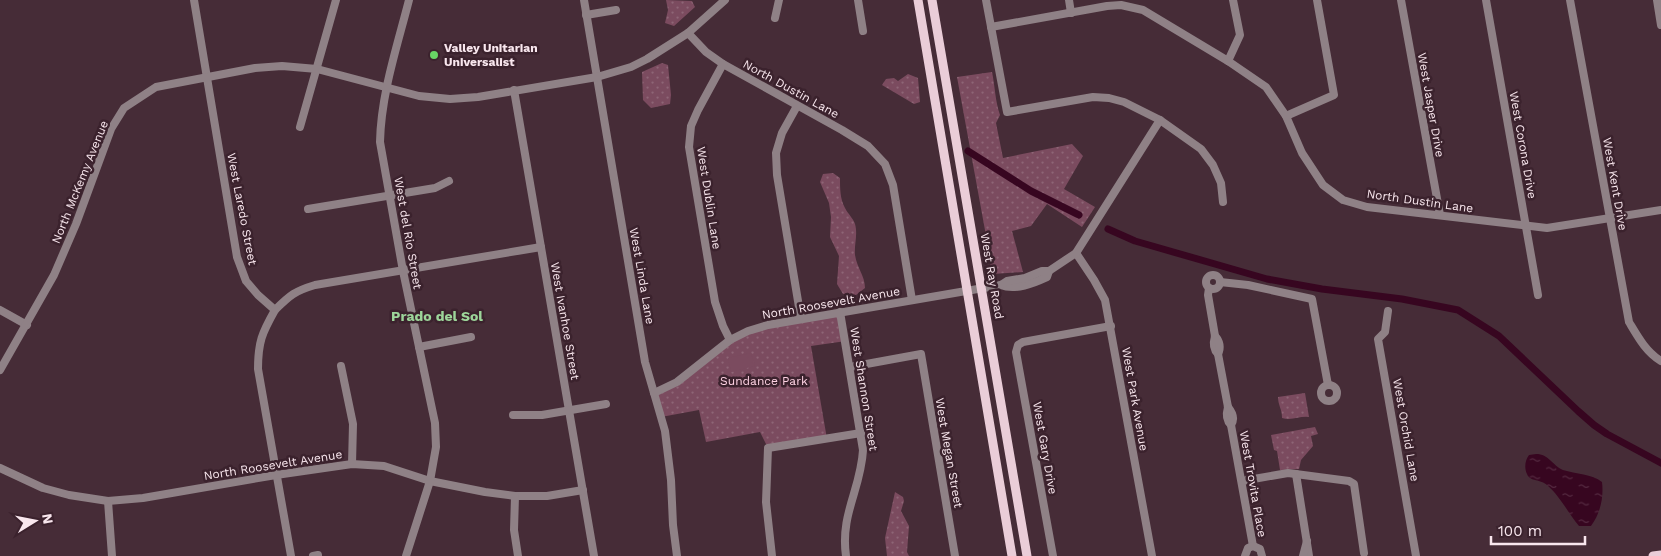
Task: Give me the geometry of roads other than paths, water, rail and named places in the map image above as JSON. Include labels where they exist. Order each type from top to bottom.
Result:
[{"type":"main road","points":[[918,0],[1012,556]]},
{"type":"main road","name":"West Ray Road","points":[[932,0],[1027,556]]},
{"type":"main road","points":[[1653,556],[1661,555]]},
{"type":"street","name":"West Laredo Street","points":[[194,0],[238,257],[246,281],[275,310]]},
{"type":"street","points":[[300,127],[336,0]]},
{"type":"street","name":"West del Rio Street","points":[[406,556],[430,481],[436,446],[435,423],[403,271],[380,142],[380,122],[386,88],[409,0]]},
{"type":"street","name":"West Linda Lane","points":[[584,0],[645,362],[665,431],[677,556]]},
{"type":"street","name":"North McKemy Avenue","points":[[0,370],[54,275],[107,137],[124,108],[156,88],[255,68],[282,66],[317,69],[419,96],[450,99],[478,97],[597,77],[630,67],[647,59],[688,33],[725,0]]},
{"type":"street","points":[[775,18],[779,0]]},
{"type":"street","points":[[858,0],[863,31]]},
{"type":"street","points":[[986,0],[1007,112],[1093,97],[1109,98],[1124,102],[1160,120],[1201,149],[1213,165],[1221,182],[1222,202]]},
{"type":"street","points":[[1069,0],[1071,12]]},
{"type":"street","points":[[1143,10],[1145,0]]},
{"type":"street","points":[[1228,61],[1240,35],[1233,0]]},
{"type":"street","points":[[1286,116],[1334,95],[1316,0]]},
{"type":"street","name":"West Jasper Drive","points":[[1401,0],[1440,215]]},
{"type":"street","name":"West Corona Drive","points":[[1486,0],[1538,295]]},
{"type":"street","name":"West Kent Drive","points":[[1570,0],[1629,322],[1640,341],[1654,357],[1661,360]]},
{"type":"street","points":[[1657,0],[1661,25]]},
{"type":"street","name":"North Dustin Lane","points":[[991,27],[1121,5],[1143,10],[1228,61],[1266,87],[1286,116],[1302,153],[1323,184],[1343,200],[1367,206],[1547,228],[1661,210]]},
{"type":"street","points":[[586,15],[616,10]]},
{"type":"street","name":"North Dustin Lane","points":[[688,33],[706,52],[723,64],[868,146],[885,164],[893,185],[912,300]]},
{"type":"street","name":"West Dublin Lane","points":[[723,64],[691,126],[689,147],[715,302],[730,340]]},
{"type":"street","name":"West Ivanhoe Street","points":[[514,90],[594,556]]},
{"type":"street","points":[[797,106],[782,133],[776,153],[777,176],[801,319]]},
{"type":"street","name":"North Roosevelt Avenue","points":[[654,393],[677,382],[730,340],[748,331],[768,325],[1001,285],[1007,281],[1025,278],[1042,271],[1049,271],[1076,253],[1160,120]]},
{"type":"street","points":[[308,209],[435,188],[449,180]]},
{"type":"street","points":[[291,556],[258,369],[258,349],[264,328],[275,310],[298,290],[315,285],[541,247]]},
{"type":"street","name":"West Park Avenue","points":[[1076,253],[1105,300],[1152,556]]},
{"type":"street","points":[[1209,276],[1216,276],[1220,282],[1217,288],[1213,289],[1209,288],[1206,282],[1209,276]]},
{"type":"street","points":[[1220,282],[1248,285],[1312,299],[1328,385]]},
{"type":"street","name":"West Trovita Place","points":[[1209,288],[1215,336],[1219,339],[1220,350],[1218,354],[1228,407],[1226,412],[1231,425],[1242,481],[1252,546]]},
{"type":"street","points":[[0,310],[27,325]]},
{"type":"street","name":"West Orchid Lane","points":[[1388,311],[1386,332],[1378,339],[1416,556]]},
{"type":"street","name":"West Shannon Street","points":[[840,312],[863,450],[863,463],[846,518],[843,539],[846,556]]},
{"type":"street","name":"West Gary Drive","points":[[1053,556],[1016,352],[1018,345],[1023,342],[1111,326]]},
{"type":"street","points":[[419,347],[471,337]]},
{"type":"street","name":"West Megan Street","points":[[850,367],[921,354],[956,556]]},
{"type":"street","points":[[341,366],[353,424],[352,464]]},
{"type":"street","points":[[513,415],[542,415],[606,404]]},
{"type":"street","points":[[772,556],[766,502],[768,448],[861,433]]},
{"type":"street","name":"North Roosevelt Avenue","points":[[0,468],[43,488],[70,495],[108,501],[143,498],[352,464],[384,466],[430,481],[514,496],[547,496],[583,490]]},
{"type":"street","points":[[1242,481],[1280,474],[1296,474],[1349,481],[1354,484],[1366,554],[1359,553],[1356,556]]},
{"type":"street","points":[[1296,474],[1310,556]]},
{"type":"street","points":[[514,496],[514,530],[518,556]]},
{"type":"street","points":[[108,501],[112,556]]},
{"type":"street","points":[[1303,556],[1307,540]]},
{"type":"street","name":"West Trovita Place","points":[[1245,556],[1246,551],[1252,546]]},
{"type":"street","name":"West Trovita Place","points":[[1252,546],[1260,549],[1262,556]]},
{"type":"street","points":[[313,556],[318,555]]},
{"type":"water","points":[[1529,455],[1544,456],[1563,470],[1589,476],[1602,482],[1601,506],[1591,526],[1579,526],[1552,489],[1545,483],[1528,477],[1525,464]]},
{"type":"waterway","points":[[968,151],[1031,191],[1079,215]]},
{"type":"waterway","points":[[1108,229],[1135,241],[1267,279],[1322,289],[1402,299],[1458,310],[1499,336],[1594,425],[1661,463]]},
{"type":"place","name":"Valley Unitarian Universalist","points":[[434,55]]},
{"type":"district","name":"Prado del Sol","points":[[437,316]]},
{"type":"park label","name":"Sundance Park","points":[[764,381]]}]
